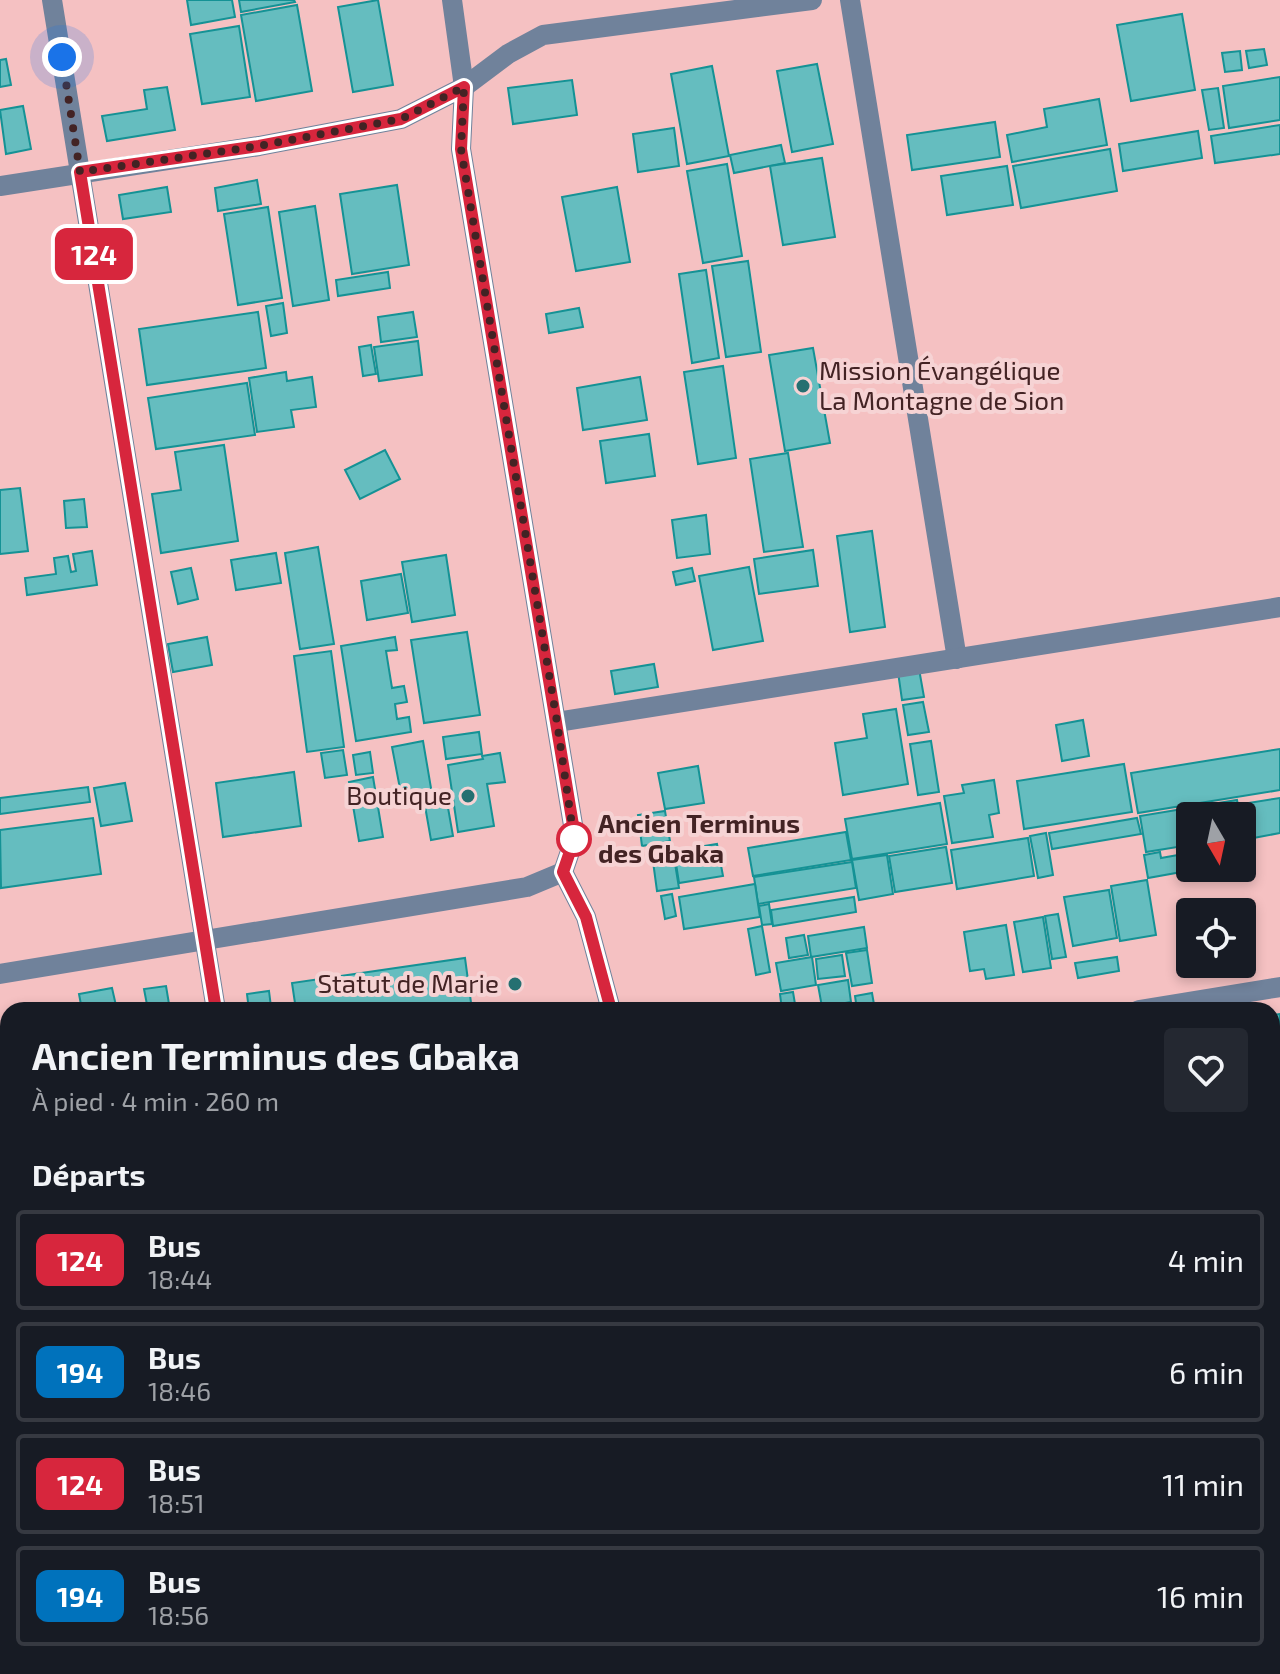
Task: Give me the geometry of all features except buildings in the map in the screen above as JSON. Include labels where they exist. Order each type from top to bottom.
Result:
[{"type":"street","points":[[52,0],[215,1002]]},
{"type":"street","points":[[452,0],[464,87],[461,149],[575,837],[563,872],[586,917],[609,1002]]},
{"type":"street","points":[[0,186],[259,146],[401,119],[464,87],[508,54],[543,35],[812,0]]},
{"type":"street","points":[[850,0],[957,659]]},
{"type":"street","points":[[557,722],[1280,607]]},
{"type":"street","points":[[0,974],[527,887],[563,872]]},
{"type":"street","points":[[1188,1002],[1280,987]]},
{"type":"bus line","name":"124","points":[[215,1002],[80,172],[259,146],[401,119],[464,87],[461,149],[575,837],[563,872],[586,917],[609,1002]]},
{"type":"place","name":"Mission Évangélique La Montagne de Sion","points":[[803,386]]},
{"type":"place","name":"Boutique","points":[[468,796]]},
{"type":"place","name":"Ancien Terminus des Gbaka","points":[[574,839]]},
{"type":"place","name":"Statut de Marie","points":[[515,984]]},
{"type":"route","points":[[62,57],[80,172],[259,146],[401,119],[464,87],[461,149],[574,839]]}]
